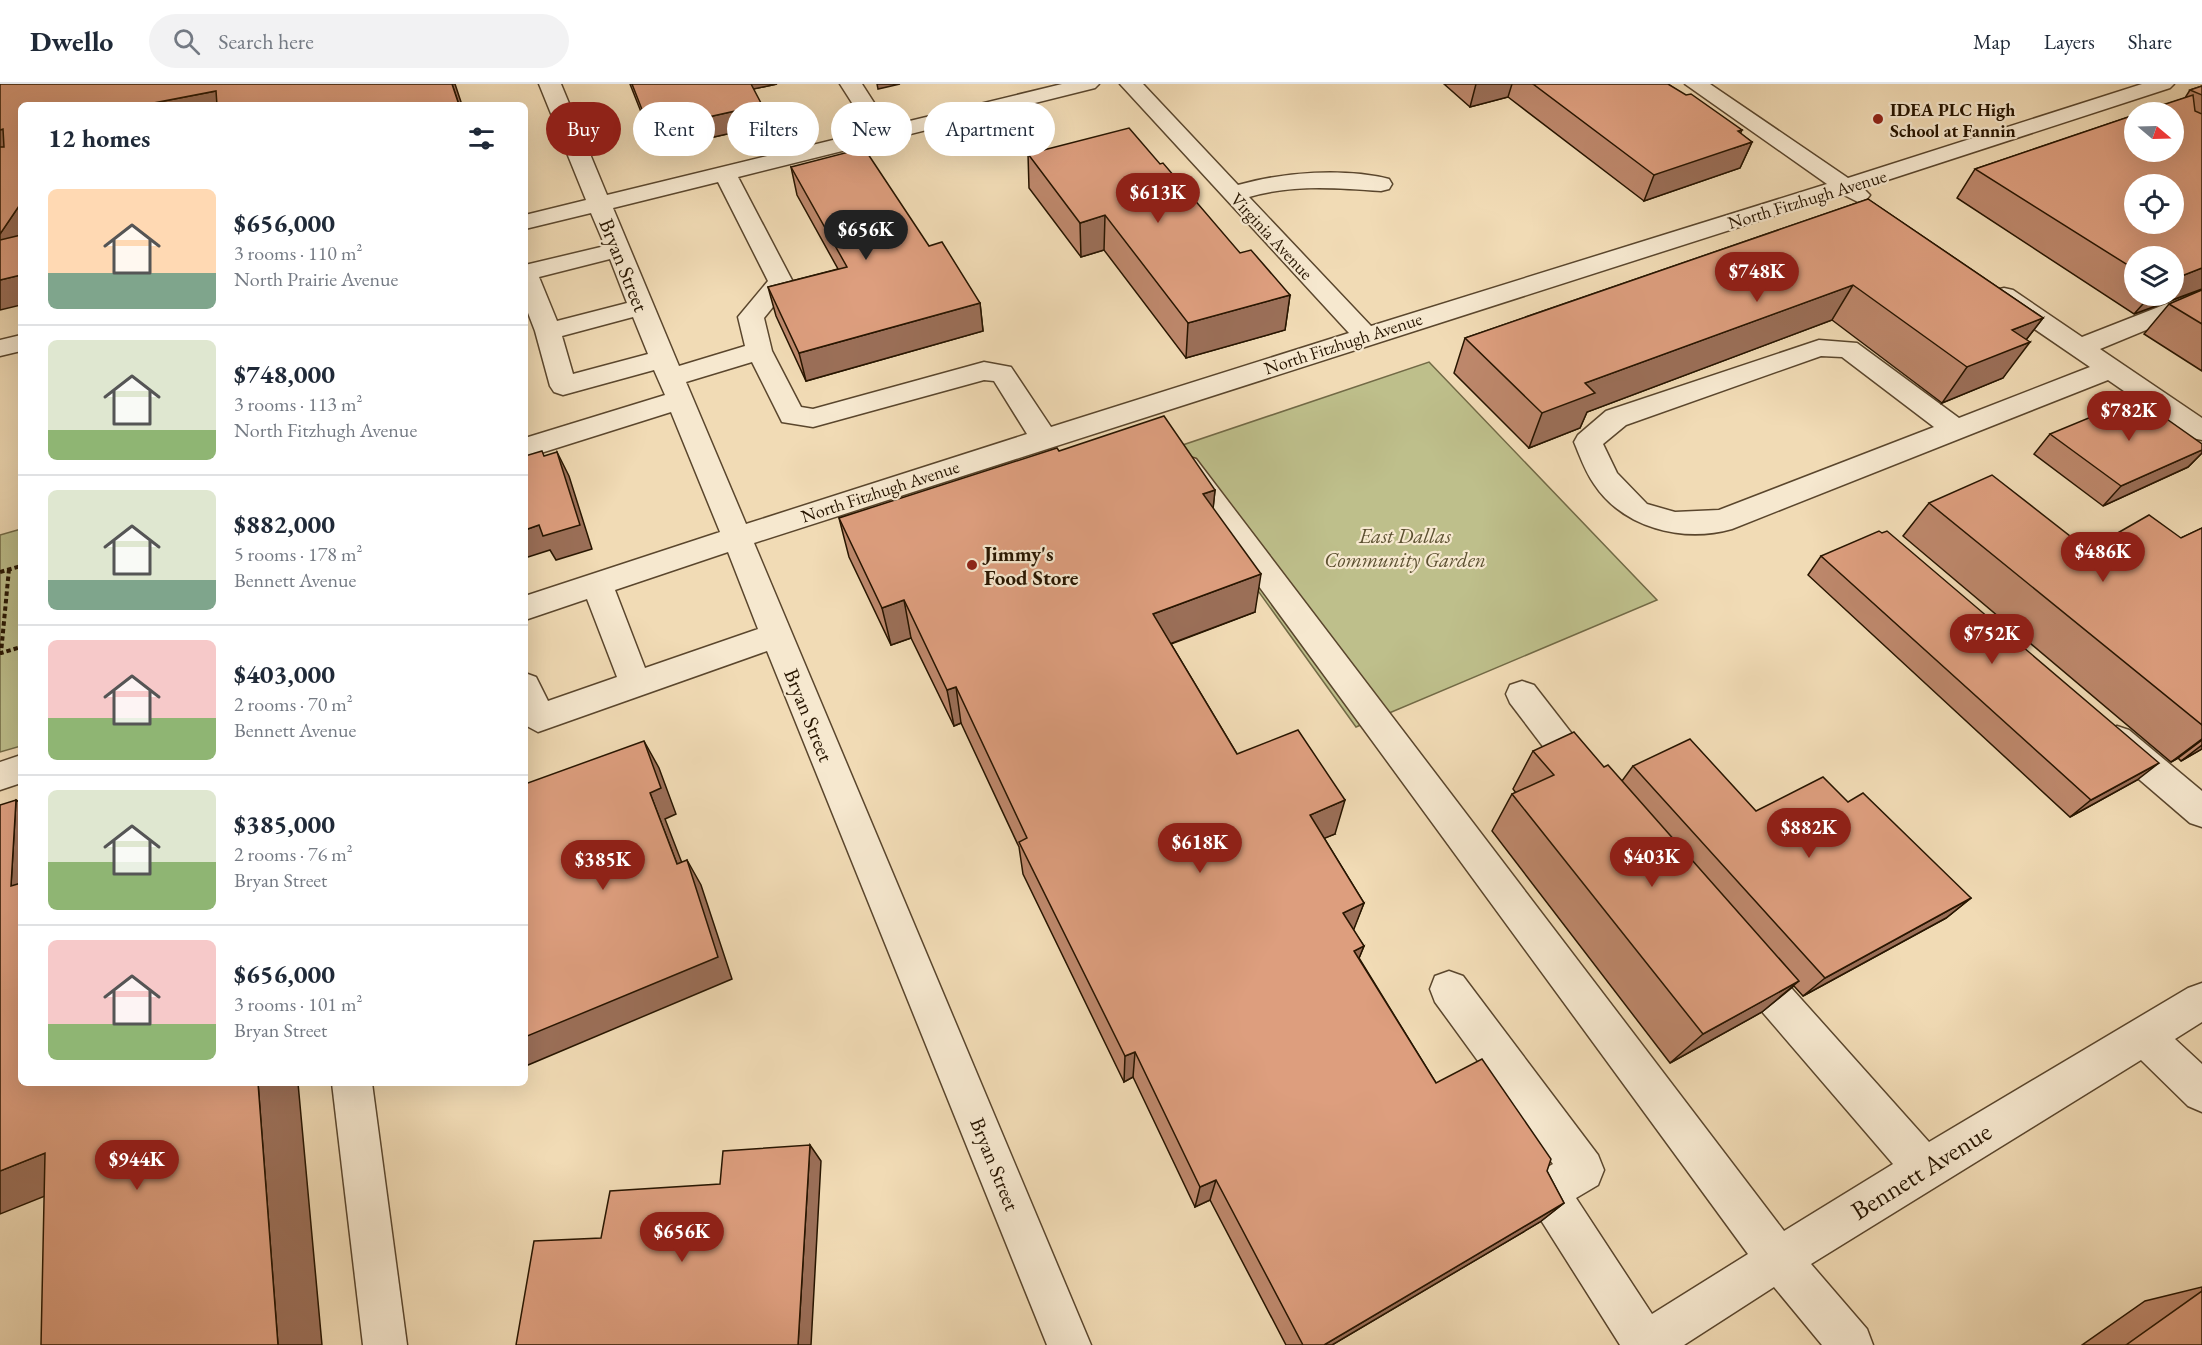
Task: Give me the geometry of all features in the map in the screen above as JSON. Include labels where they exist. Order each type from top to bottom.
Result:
[{"type":"street","name":"Bryan Street","points":[[550,84],[1069,1345]]},
{"type":"street","points":[[851,84],[863,102]]},
{"type":"street","points":[[912,127],[1088,84]]},
{"type":"street","name":"Virginia Avenue","points":[[1131,84],[1365,335]]},
{"type":"street","points":[[1696,84],[1876,208]]},
{"type":"street","name":"North Fitzhugh Avenue","points":[[528,607],[1044,438],[1157,426],[1365,335],[1846,187],[2157,85]]},
{"type":"street","points":[[2118,99],[2124,102]]},
{"type":"street","points":[[528,221],[831,147]]},
{"type":"street","points":[[725,173],[781,282],[751,317],[759,351],[792,415],[813,418],[984,371],[1002,373],[1044,438]]},
{"type":"street","points":[[1233,194],[1274,182],[1312,180],[1381,184]]},
{"type":"street","points":[[528,272],[618,250]]},
{"type":"street","points":[[528,281],[548,331],[563,386],[671,379]]},
{"type":"street","points":[[1983,281],[2202,431]]},
{"type":"street","points":[[2080,348],[2202,298]]},
{"type":"street","points":[[548,331],[641,307]]},
{"type":"street","points":[[0,348],[18,344]]},
{"type":"street","points":[[1957,431],[1855,354],[1848,350],[1819,348],[1616,418],[1588,442],[1605,479],[1637,511],[1674,523],[1722,520],[1957,431],[2111,369]]},
{"type":"street","points":[[528,447],[671,379],[759,351]]},
{"type":"street","points":[[1157,426],[1779,1259],[1851,1345]]},
{"type":"street","points":[[597,584],[635,683]]},
{"type":"street","points":[[528,693],[538,718],[776,634]]},
{"type":"street","points":[[1522,694],[1610,806]]},
{"type":"street","points":[[2094,720],[2202,812]]},
{"type":"street","points":[[0,776],[18,770]]},
{"type":"street","points":[[1725,939],[1924,1168]]},
{"type":"street","points":[[1449,989],[1583,1170],[1547,1191],[1657,1341]]},
{"type":"street","name":"Bennett Avenue","points":[[1657,1341],[1779,1259],[1924,1168],[2202,1001]]},
{"type":"street","points":[[2144,1036],[2202,1092]]},
{"type":"street","points":[[352,1086],[386,1345]]},
{"type":"path","points":[[0,572],[18,567]]},
{"type":"path","points":[[9,569],[1,653],[18,648]]},
{"type":"green space","name":"East Dallas Community Garden","points":[[1429,362],[1657,600],[1356,727],[1159,453]]},
{"type":"green space","points":[[18,530],[18,747],[0,752],[0,535]]},
{"type":"building","points":[[0,84],[452,84],[458,102],[217,102],[216,91],[159,102],[18,102],[18,207],[0,234],[0,147],[4,147],[3,129],[0,130]]},
{"type":"building","points":[[632,84],[751,84],[760,102],[727,102],[727,113],[715,115],[715,102],[639,102]]},
{"type":"building","points":[[1533,84],[1668,84],[1686,95],[1691,94],[1742,130],[1738,131],[1752,142],[1654,175]]},
{"type":"building","points":[[2202,86],[2202,95],[2190,90]]},
{"type":"building","points":[[2193,95],[2195,111],[2202,114],[2202,268],[2184,275],[2184,246],[2124,246],[2124,263],[1975,169],[2124,118],[2124,162],[2184,162],[2184,102],[2172,102]]},
{"type":"building","points":[[1129,128],[1160,164],[1163,163],[1240,253],[1251,250],[1290,295],[1188,323],[1105,215],[1080,223],[1030,156],[1055,156],[1055,147]]},
{"type":"building","points":[[833,156],[869,156],[929,246],[942,242],[980,303],[799,353],[768,287],[847,267],[791,167]]},
{"type":"building","points":[[1868,199],[2043,318],[2012,330],[2030,342],[1967,367],[1853,285],[1585,383],[1595,393],[1542,413],[1465,338]]},
{"type":"building","points":[[18,236],[18,276],[0,280],[0,240]]},
{"type":"building","points":[[2202,290],[2202,324],[2172,306],[2184,306],[2184,298]]},
{"type":"building","points":[[2137,398],[2202,444],[2202,450],[2121,486],[2050,434]]},
{"type":"building","points":[[1164,416],[1215,490],[1203,494],[1261,574],[1153,614],[1237,754],[1298,730],[1345,800],[1310,815],[1364,903],[1343,913],[1364,946],[1354,951],[1436,1083],[1482,1059],[1551,1159],[1547,1171],[1564,1203],[1324,1345],[1303,1345],[1216,1180],[1200,1187],[1135,1052],[1125,1056],[1019,842],[1027,838],[956,687],[947,690],[904,600],[882,608],[839,518],[1057,448],[1059,451]]},
{"type":"building","points":[[542,451],[544,456],[557,452],[580,525],[543,536],[539,525],[528,529],[528,455]]},
{"type":"building","points":[[1992,475],[2088,550],[2149,515],[2181,538],[2202,528],[2202,725],[1929,503]]},
{"type":"building","points":[[1879,531],[1882,533],[1887,531],[2159,763],[2091,800],[1821,556]]},
{"type":"building","points":[[1574,732],[1604,767],[1608,765],[1799,981],[1703,1034],[1512,794],[1554,775],[1533,751]]},
{"type":"building","points":[[1690,739],[1756,811],[1823,777],[1848,802],[1863,793],[1971,898],[1825,978],[1633,766]]},
{"type":"building","points":[[644,741],[661,788],[650,793],[677,864],[687,860],[718,957],[528,1036],[528,783]]},
{"type":"building","points":[[16,800],[11,886],[18,884],[18,1086],[258,1086],[278,1345],[41,1345],[45,1153],[0,1171],[0,805]]},
{"type":"building","points":[[810,1145],[798,1345],[516,1345],[534,1241],[601,1238],[610,1191],[720,1184],[723,1151]]},
{"type":"building","points":[[2202,1291],[2202,1345],[2126,1345]]},
{"type":"place","name":"IDEA PLC High School at Fannin","points":[[1878,119]]},
{"type":"place","name":"Jimmy's Food Store","points":[[972,565]]}]
